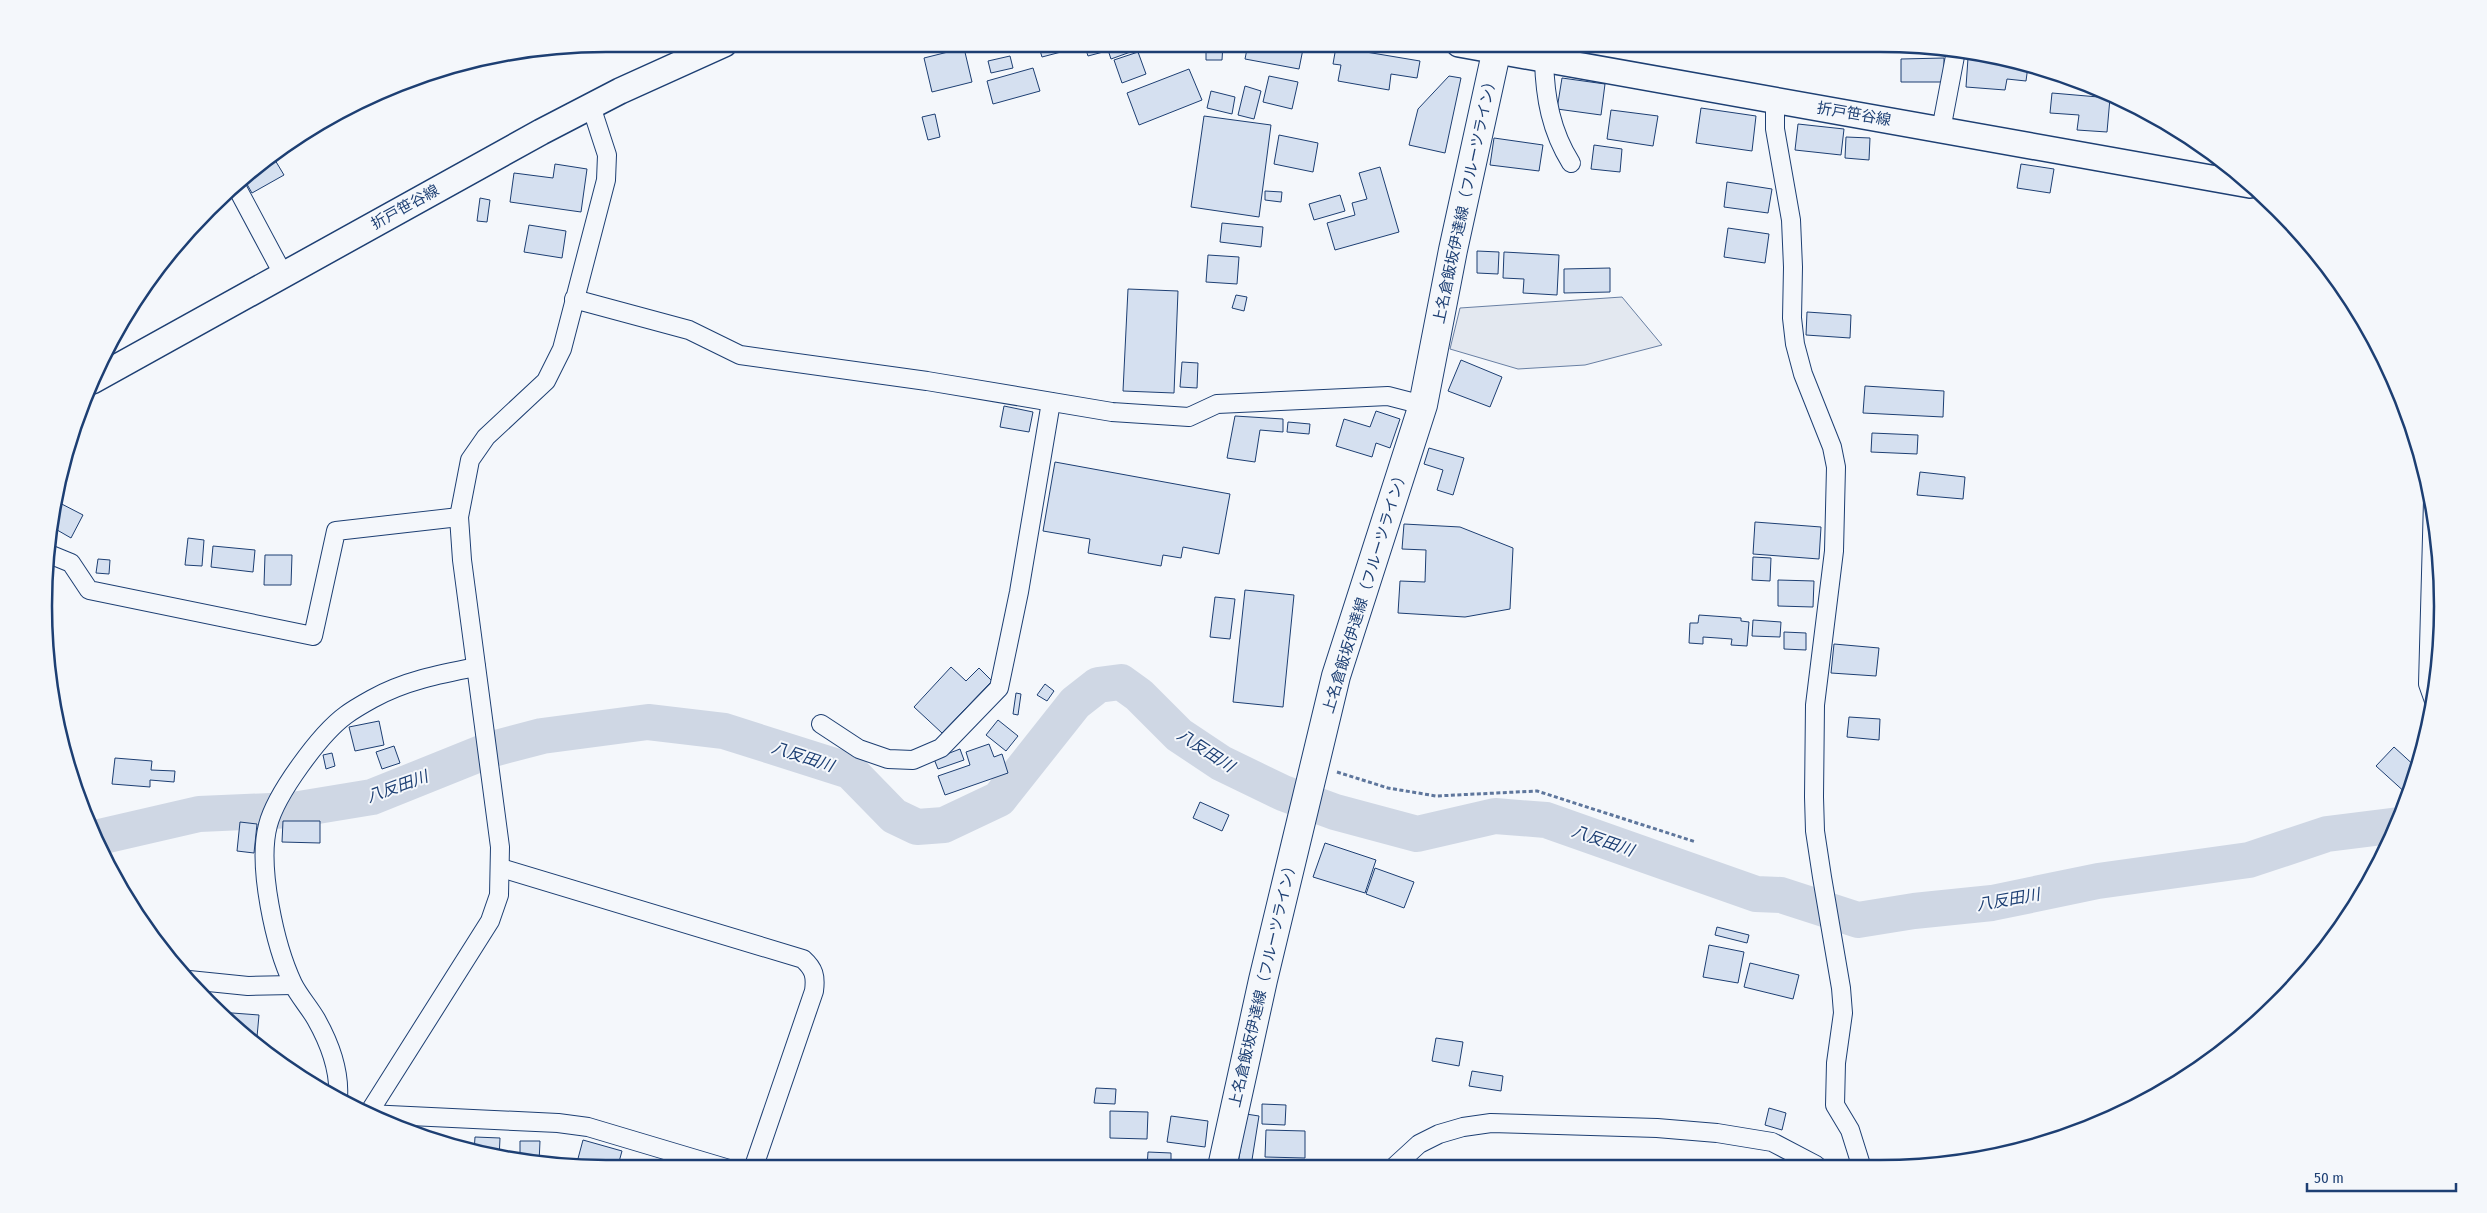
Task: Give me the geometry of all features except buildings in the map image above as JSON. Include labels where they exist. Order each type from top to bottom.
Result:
[{"type":"main road","name":"折戸笹谷線","points":[[104,374],[591,106],[684,52]]},
{"type":"main road","name":"上名倉飯坂伊達線（フルーツライン）","points":[[1224,1160],[1263,980],[1336,676],[1423,405],[1453,250],[1496,52]]},
{"type":"main road","name":"折戸笹谷線","points":[[1513,52],[1544,60],[2237,183]]},
{"type":"street","points":[[1941,130],[1955,57]]},
{"type":"street","points":[[1544,60],[1545,82],[1552,124],[1558,143],[1571,163]]},
{"type":"street","points":[[1775,100],[1774,129],[1791,220],[1793,266],[1792,318],[1795,344],[1803,374],[1832,447],[1836,468],[1834,552],[1815,705],[1815,814],[1822,877],[1842,988],[1843,1013],[1836,1063],[1835,1105],[1850,1130],[1859,1160]]},
{"type":"street","points":[[372,1108],[490,921],[499,895],[501,868],[489,761],[462,560],[459,518],[470,460],[486,437],[546,381],[562,349],[606,180],[607,155],[591,106]]},
{"type":"street","points":[[239,192],[283,274]]},
{"type":"street","points":[[574,299],[689,330],[740,355],[927,381],[1112,412],[1189,417],[1217,404],[1309,398],[1388,396],[1423,405]]},
{"type":"street","points":[[821,724],[859,749],[888,759],[913,760],[941,748],[999,688],[1019,592],[1051,402]]},
{"type":"street","points":[[55,557],[71,563],[90,590],[313,636],[336,531],[459,518]]},
{"type":"street","points":[[2429,686],[2432,553]]},
{"type":"street","points":[[338,1091],[337,1075],[329,1046],[316,1019],[294,985],[283,956],[268,895],[266,863],[268,826],[280,798],[307,758],[345,715],[373,698],[422,678],[476,667]]},
{"type":"street","points":[[501,868],[803,959],[812,967],[816,979],[814,991],[756,1160]]},
{"type":"street","points":[[199,981],[248,986],[294,985]]},
{"type":"street","points":[[387,1115],[549,1122],[588,1127],[699,1160]]},
{"type":"street","points":[[1402,1160],[1419,1144],[1439,1134],[1463,1127],[1491,1123],[1657,1128],[1717,1133],[1772,1142],[1806,1160]]},
{"type":"path","points":[[1313,776],[1436,796],[1538,791],[1696,842]]},
{"type":"shaded area","points":[[1622,297],[1662,345],[1585,365],[1518,369],[1450,349],[1460,308]]},
{"type":"waterway","name":"八反田川","points":[[103,836],[199,814],[293,810],[372,797],[489,750],[542,736],[648,722],[724,731],[850,771],[894,816],[917,827],[944,825],[999,799],[1075,703],[1098,685],[1121,682],[1139,695],[1179,735],[1221,763],[1283,793],[1335,812],[1417,834],[1495,816],[1546,820],[1756,894],[1781,895],[1858,920],[1914,911],[1992,903],[2098,881],[2249,860],[2327,834],[2389,826]]}]
